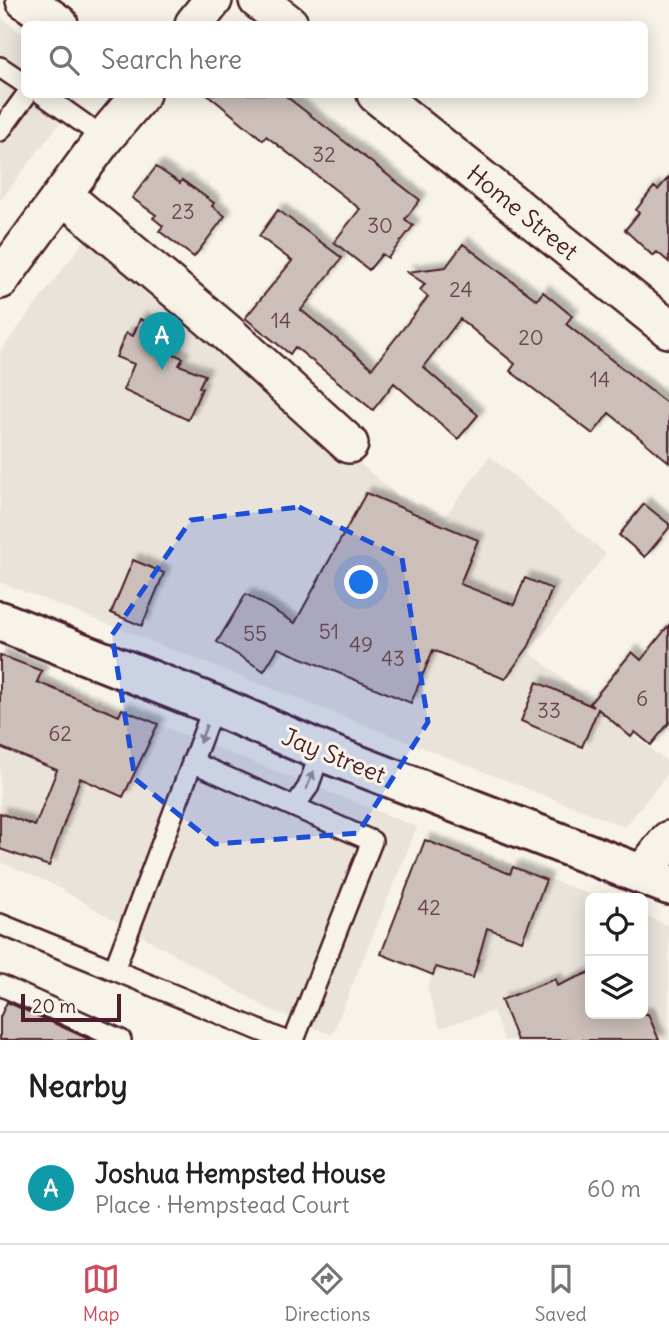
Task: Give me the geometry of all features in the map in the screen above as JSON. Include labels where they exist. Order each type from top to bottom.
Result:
[{"type":"main road","name":"Jay Street","points":[[0,621],[214,705],[321,751],[655,879]]},
{"type":"street","points":[[25,0],[55,21]]},
{"type":"street","points":[[196,21],[213,0]]},
{"type":"street","points":[[258,0],[285,21]]},
{"type":"street","points":[[0,280],[104,138],[138,98]]},
{"type":"street","name":"Home Street","points":[[381,98],[669,328]]},
{"type":"street","points":[[64,196],[225,331],[349,444]]},
{"type":"street","points":[[655,879],[669,840]]},
{"type":"lane","points":[[0,66],[21,81]]},
{"type":"lane","points":[[0,131],[24,98]]},
{"type":"lane","points":[[48,98],[104,138]]},
{"type":"lane","points":[[114,970],[214,705]]},
{"type":"lane","points":[[295,806],[308,787],[321,751]]},
{"type":"lane","points":[[192,762],[372,841],[294,1040]]},
{"type":"lane","points":[[0,924],[283,1040]]},
{"type":"lane","points":[[0,985],[121,1040]]},
{"type":"highlighted area","points":[[299,507],[402,558],[428,722],[358,833],[215,844],[135,779],[112,635],[191,520]]},
{"type":"shaded area","points":[[0,17],[21,33],[21,98],[79,98],[0,201]]},
{"type":"shaded area","points":[[90,233],[397,495],[446,515],[490,456],[606,554],[529,652],[669,763],[669,772],[625,827],[0,582],[0,352]]},
{"type":"shaded area","points":[[0,662],[417,827],[332,1035],[269,1009],[50,883],[0,862]]},
{"type":"shaded area","points":[[481,852],[586,893],[585,1019],[648,1019],[648,917],[669,926],[669,1040],[504,1040],[493,1011],[440,1028],[427,988]]},
{"type":"building","points":[[212,98],[288,98],[420,200],[405,219],[413,226],[388,258],[382,254],[369,270],[334,242],[360,209],[266,136],[263,140]]},
{"type":"building","points":[[156,167],[180,183],[182,180],[214,203],[212,206],[225,216],[194,257],[159,231],[163,226],[153,218],[156,215],[132,198]]},
{"type":"building","points":[[669,177],[669,262],[657,252],[653,256],[625,230],[639,213],[636,210],[654,187],[658,190]]},
{"type":"building","points":[[278,210],[342,258],[301,310],[372,368],[428,297],[420,290],[425,284],[407,272],[446,267],[463,244],[537,300],[543,292],[572,316],[566,324],[669,405],[669,462],[609,413],[593,434],[510,371],[515,364],[460,319],[423,367],[478,415],[458,439],[394,383],[373,410],[295,347],[290,354],[245,318],[292,261],[259,236]]},
{"type":"building","points":[[140,319],[167,331],[159,348],[183,358],[179,365],[205,375],[188,420],[123,390],[134,364],[116,357],[126,333],[133,336]]},
{"type":"building","points":[[366,493],[478,540],[460,584],[514,605],[525,578],[552,589],[529,646],[505,679],[433,650],[411,703],[278,648],[264,671],[217,642],[246,594],[295,623]]},
{"type":"building","points":[[644,504],[669,524],[669,528],[645,557],[619,535]]},
{"type":"building","points":[[133,560],[164,573],[142,626],[111,613]]},
{"type":"building","points":[[669,625],[669,723],[651,745],[635,732],[631,737],[598,709],[582,747],[521,721],[537,682],[594,707],[590,703],[632,652],[641,660]]},
{"type":"building","points":[[0,655],[42,671],[37,682],[119,716],[122,709],[158,724],[123,797],[80,778],[49,866],[0,849],[0,813],[35,826],[57,770],[0,747]]},
{"type":"building","points":[[425,840],[510,874],[513,867],[546,880],[522,941],[487,928],[473,978],[436,967],[433,975],[381,954]]},
{"type":"building","points":[[585,974],[585,1019],[648,1019],[648,1014],[659,1040],[517,1040],[501,1000],[555,979],[557,986]]},
{"type":"building","points":[[7,1002],[91,1040],[0,1040],[0,1017]]},
{"type":"place","name":"Joshua Hempsted House","points":[[162,370]]}]
